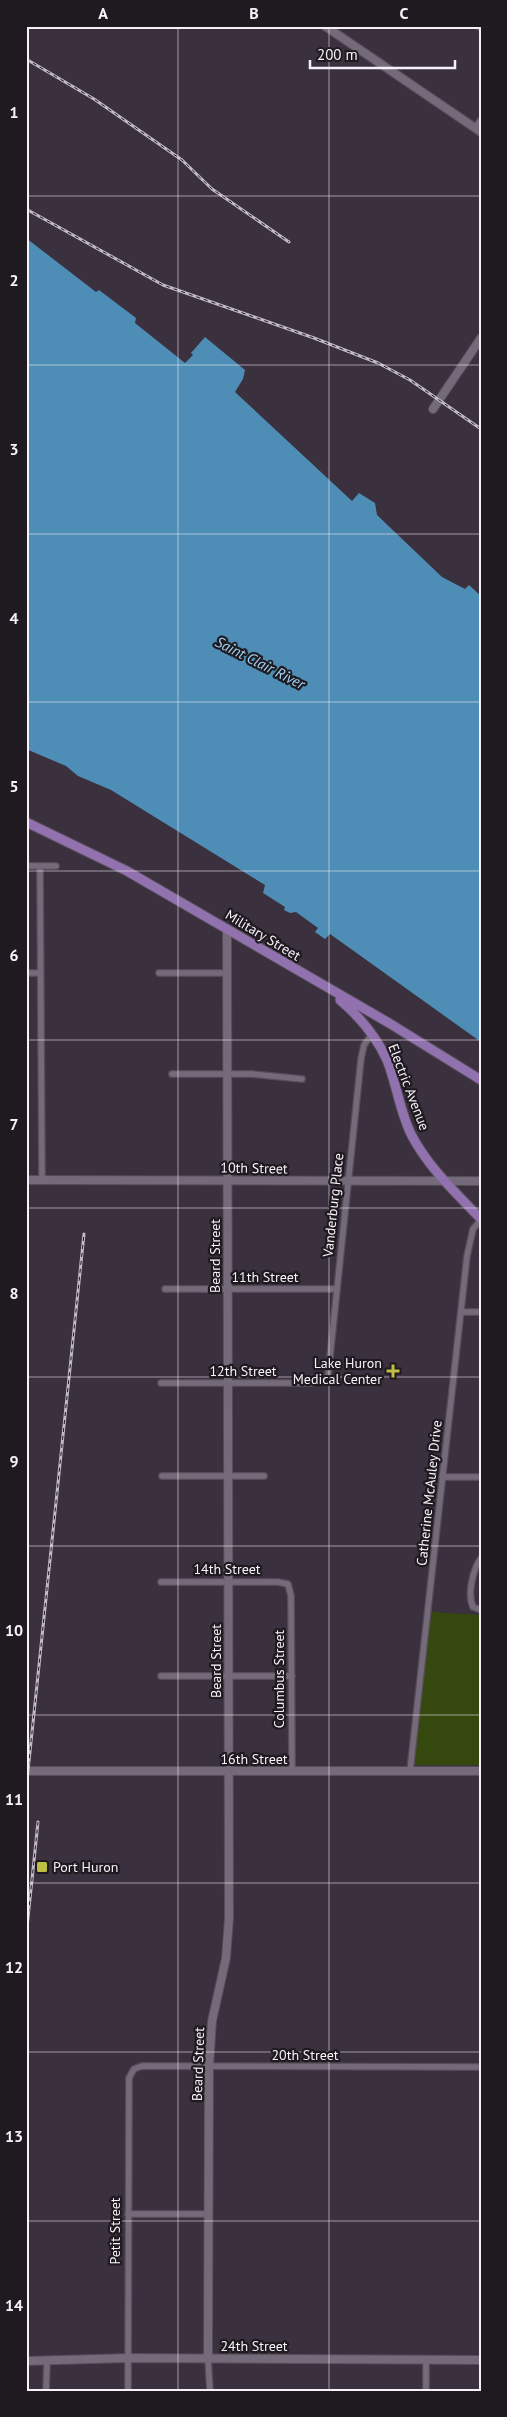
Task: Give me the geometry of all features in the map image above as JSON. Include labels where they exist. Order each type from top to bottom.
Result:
[{"type":"main road","name":"Military Street","points":[[26,822],[127,871],[329,990],[389,1023],[481,1080]]},
{"type":"main road","name":"Electric Avenue","points":[[329,990],[356,1014],[370,1032],[387,1061],[406,1124],[413,1137],[444,1181],[481,1219]]},
{"type":"main road","points":[[370,1032],[381,1022],[389,1023]]},
{"type":"street","points":[[324,26],[478,130],[481,120]]},
{"type":"street","points":[[433,409],[481,338]]},
{"type":"street","points":[[26,866],[56,866]]},
{"type":"street","points":[[40,866],[42,1180]]},
{"type":"street","name":"Beard Street","points":[[210,2391],[208,2359],[209,2067],[212,2022],[228,1943],[230,1771],[225,973],[227,929]]},
{"type":"street","points":[[26,973],[40,973]]},
{"type":"street","points":[[159,973],[225,973]]},
{"type":"street","name":"Vanderburg Place","points":[[324,1381],[329,1368],[362,1050],[370,1032]]},
{"type":"street","points":[[172,1074],[226,1074],[302,1079]]},
{"type":"street","name":"10th Street","points":[[26,1180],[481,1181]]},
{"type":"street","name":"Catherine McAuley Drive","points":[[410,1771],[467,1255],[473,1229],[481,1219]]},
{"type":"street","name":"11th Street","points":[[165,1288],[336,1289]]},
{"type":"street","points":[[461,1312],[481,1312]]},
{"type":"street","name":"12th Street","points":[[161,1382],[309,1383],[324,1381]]},
{"type":"street","points":[[162,1476],[264,1476]]},
{"type":"street","points":[[442,1477],[481,1477]]},
{"type":"street","points":[[481,1558],[474,1573],[471,1595],[473,1607],[481,1610]]},
{"type":"street","name":"14th Street","points":[[161,1582],[285,1582],[290,1588]]},
{"type":"street","name":"Columbus Street","points":[[290,1588],[292,1771]]},
{"type":"street","points":[[161,1676],[292,1676]]},
{"type":"street","name":"16th Street","points":[[26,1771],[481,1771]]},
{"type":"street","name":"20th Street","points":[[131,2072],[137,2067],[142,2066],[481,2067]]},
{"type":"street","name":"Petit Street","points":[[128,2391],[129,2078],[131,2072]]},
{"type":"street","points":[[128,2214],[209,2214]]},
{"type":"street","name":"24th Street","points":[[26,2361],[128,2358],[481,2360]]},
{"type":"street","points":[[426,2360],[426,2391]]},
{"type":"street","points":[[46,2391],[47,2361]]},
{"type":"green space","points":[[431,1612],[481,1615],[481,1765],[414,1765]]},
{"type":"water","name":"Saint Clair River","points":[[26,238],[96,292],[99,290],[136,318],[135,323],[185,363],[205,337],[245,370],[243,379],[235,392],[352,501],[359,493],[375,503],[377,515],[442,577],[465,589],[469,585],[481,596],[481,1042],[330,934],[325,939],[315,932],[318,928],[296,912],[290,913],[284,910],[285,907],[263,893],[265,885],[111,790],[78,776],[66,766],[26,749]]},
{"type":"railway","points":[[26,59],[94,99],[182,160],[212,189],[289,242]]},
{"type":"railway","points":[[26,209],[163,285],[314,338],[378,363],[410,380],[481,429]]},
{"type":"railway","points":[[26,1790],[84,1234]]},
{"type":"railway","points":[[26,1937],[38,1822]]},
{"type":"place","name":"Lake Huron Medical Center","points":[[393,1371]]},
{"type":"place","name":"Port Huron","points":[[42,1867]]}]
